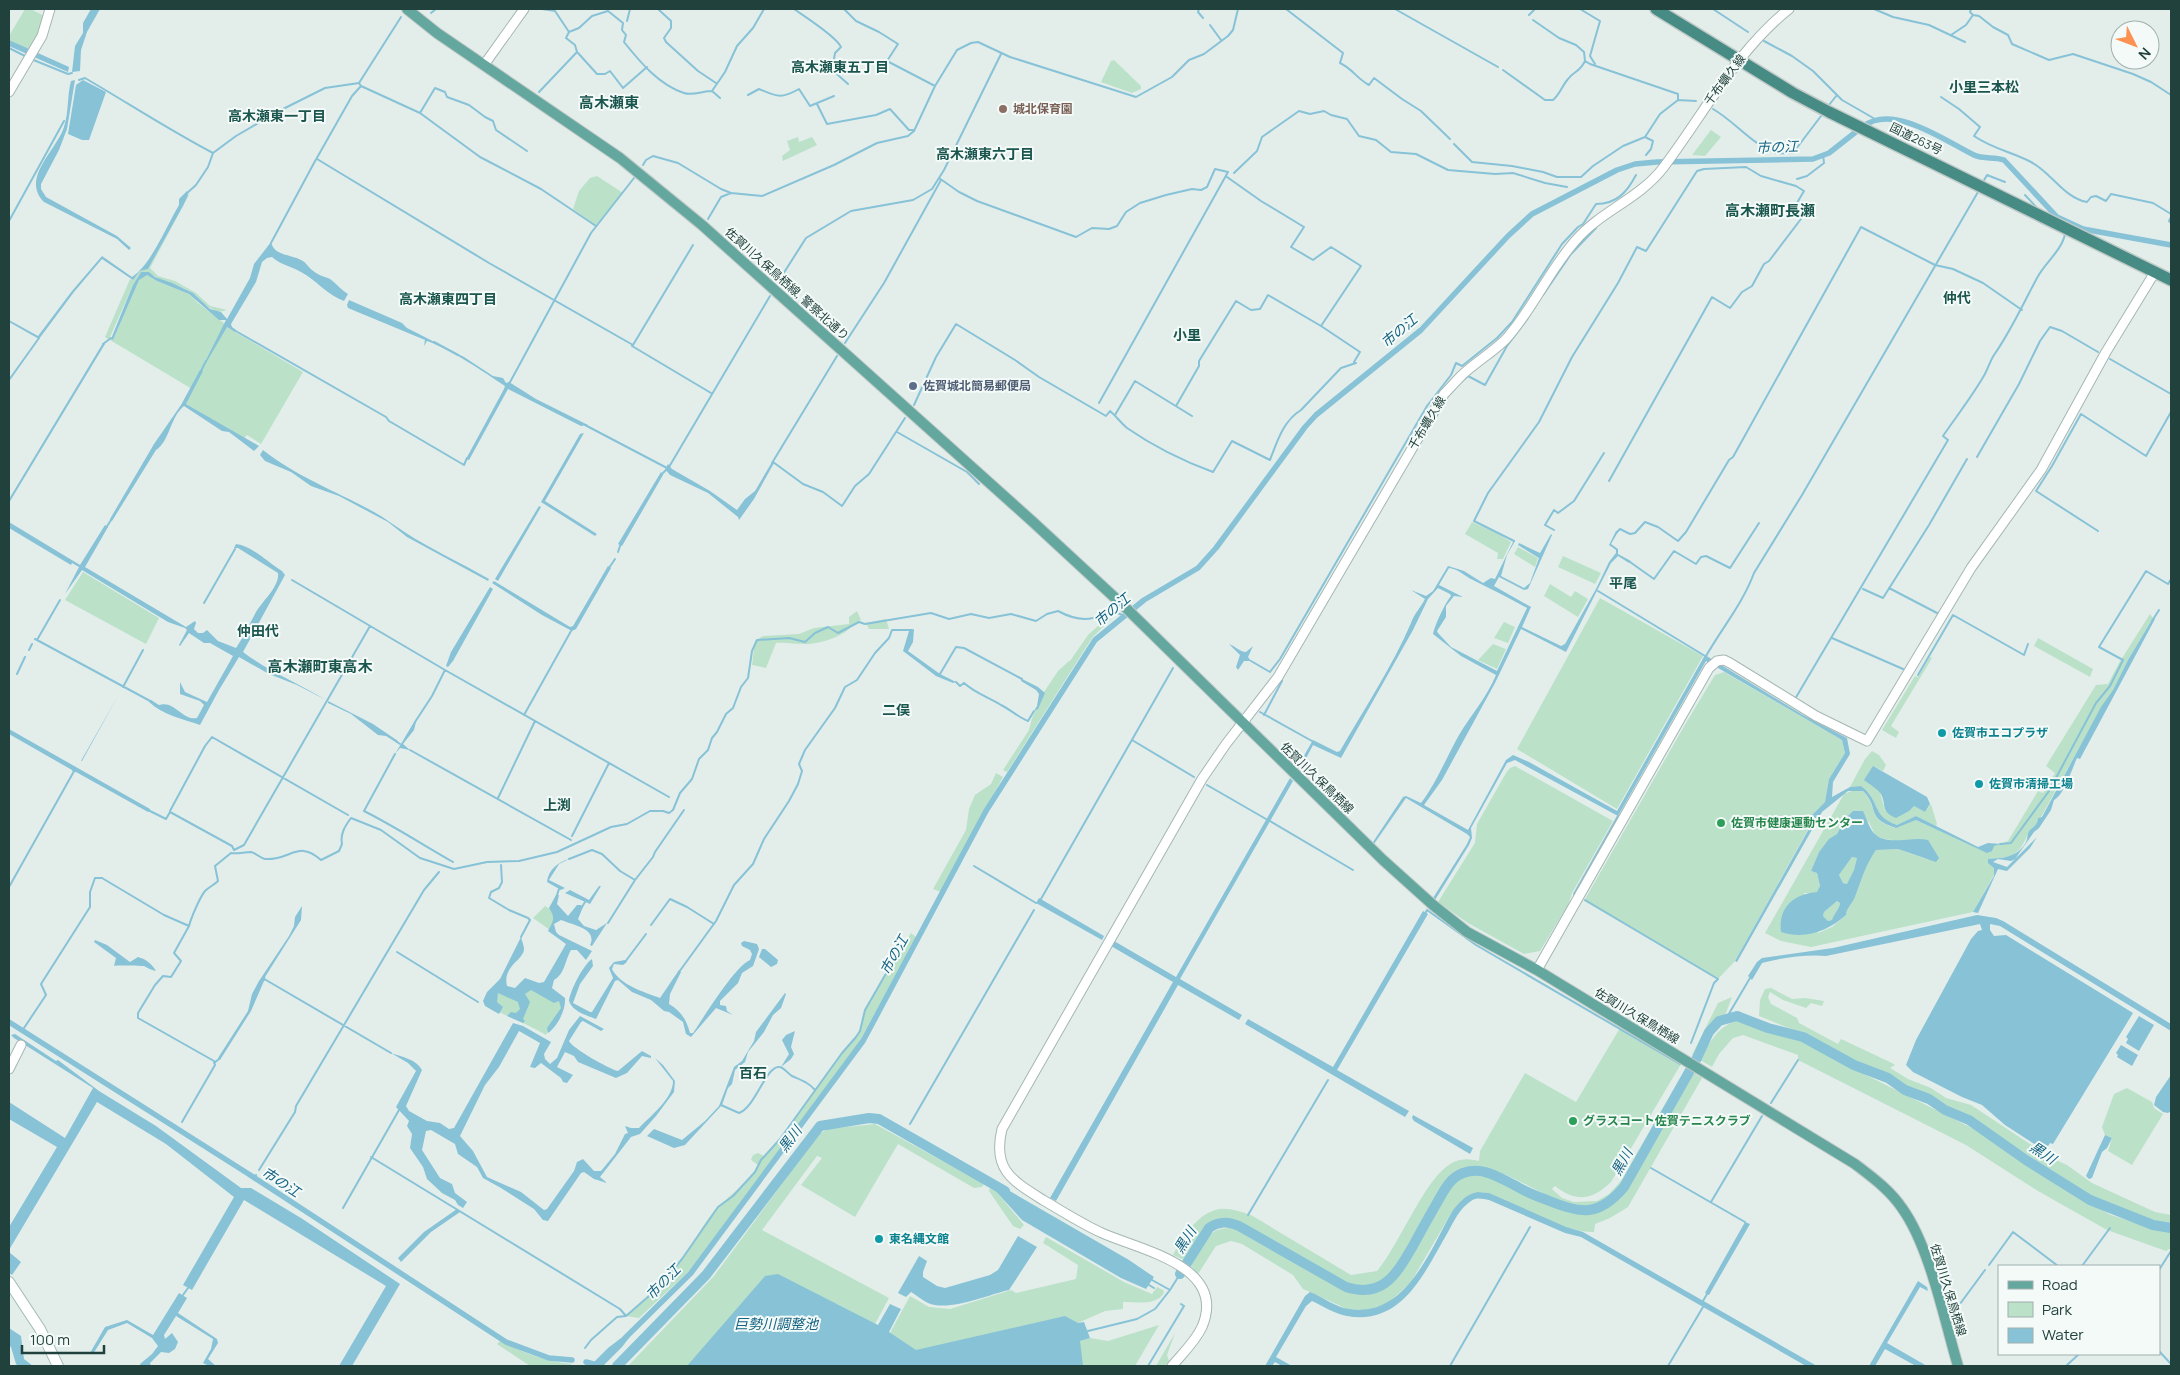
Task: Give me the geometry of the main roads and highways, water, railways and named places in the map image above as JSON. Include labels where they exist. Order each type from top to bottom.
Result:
[{"type":"highway","name":"国道263号","points":[[1656,9],[1671,12],[1739,60],[1828,112],[2171,280]]},
{"type":"main road","name":"佐賀川久保鳥栖線, 警察北通り","points":[[407,9],[437,33],[620,158],[664,192],[1033,522],[1129,611],[1243,723]]},
{"type":"main road","name":"佐賀川久保鳥栖線","points":[[1243,723],[1383,860],[1433,905],[1467,932],[1537,970],[1686,1060],[1855,1164],[1881,1184],[1902,1208],[1923,1247],[1958,1366]]},
{"type":"main road","points":[[9,1282],[40,1329],[58,1366]]},
{"type":"water","points":[[91,9],[100,9],[87,32],[81,50],[80,71],[72,72],[75,46],[83,33],[83,23]]},
{"type":"water","points":[[9,40],[69,67],[68,72],[9,46]]},
{"type":"water","points":[[75,80],[67,129],[59,150],[41,184],[41,189],[46,197],[117,236],[131,248],[129,250],[117,239],[44,202],[38,193],[36,183],[38,174],[64,127],[71,81]]},
{"type":"water","points":[[83,80],[106,92],[89,140],[82,140],[68,134],[76,85]]},
{"type":"water","points":[[187,191],[188,195],[183,206],[148,269],[140,271],[133,280],[102,259],[74,292],[39,339],[9,322],[9,320],[38,336],[72,291],[102,256],[132,277],[146,264],[179,205],[179,199]]},
{"type":"water","points":[[271,242],[275,250],[303,261],[319,275],[330,279],[348,294],[344,301],[332,295],[301,272],[272,257],[267,258],[262,262],[256,282],[231,324],[236,330],[235,332],[227,327],[206,363],[226,320],[219,320],[189,294],[147,275],[139,280],[113,340],[111,339],[133,285],[141,272],[149,272],[155,277],[193,293],[210,309],[221,312],[227,319],[250,278],[254,264]]},
{"type":"water","points":[[349,300],[402,323],[407,328],[464,357],[493,376],[503,378],[506,383],[509,382],[536,399],[588,425],[581,426],[508,389],[469,460],[466,459],[505,386],[447,350],[427,341],[424,346],[425,340],[348,308]]},
{"type":"water","points":[[103,343],[105,344],[9,503],[9,499]]},
{"type":"water","points":[[200,370],[203,371],[186,404],[259,446],[254,451],[229,432],[222,431],[184,406],[176,416],[161,446],[156,450],[112,521],[110,521],[154,444],[181,405]]},
{"type":"water","points":[[584,433],[545,501],[597,534],[595,536],[541,502],[580,434]]},
{"type":"water","points":[[263,450],[289,468],[374,512],[416,539],[489,579],[488,581],[407,537],[388,522],[339,496],[311,486],[291,472],[265,461],[260,455]]},
{"type":"water","points":[[772,462],[774,463],[754,499],[739,520],[738,517],[708,493],[670,475],[665,469],[668,464],[672,469],[710,491],[737,510],[745,499],[755,491]]},
{"type":"water","points":[[661,472],[663,475],[622,546],[618,544]]},
{"type":"water","points":[[539,506],[541,507],[498,581],[495,579]]},
{"type":"water","points":[[9,522],[80,565],[105,525],[108,527],[85,567],[186,627],[195,621],[194,629],[198,633],[203,633],[207,630],[218,641],[236,648],[278,578],[278,573],[238,548],[234,548],[236,544],[248,548],[285,575],[243,652],[326,700],[297,685],[269,674],[239,657],[200,725],[160,710],[149,702],[151,700],[159,705],[170,705],[187,717],[197,718],[204,705],[200,701],[180,694],[180,682],[185,692],[207,702],[233,656],[210,643],[204,643],[189,633],[180,646],[187,630],[185,628],[168,622],[82,570],[65,594],[79,567],[72,563],[71,565],[9,528]]},
{"type":"water","points":[[1616,531],[1618,532],[1611,544],[1618,549],[1618,554],[1631,561],[1629,563],[1618,556],[1611,563],[1566,652],[1521,629],[1495,683],[1442,780],[1424,805],[1468,830],[1506,760],[1513,755],[1617,811],[1705,655],[1803,715],[1847,738],[1850,754],[1833,782],[1832,797],[1850,787],[1861,786],[1871,797],[1879,813],[1897,825],[1916,816],[1978,847],[1988,843],[2001,844],[1994,846],[1992,851],[1987,853],[1916,820],[1896,828],[1886,824],[1876,816],[1868,797],[1863,791],[1848,791],[1822,812],[1737,962],[1735,961],[1815,818],[1812,815],[1825,802],[1829,779],[1845,753],[1842,740],[1706,661],[1618,816],[1515,760],[1507,763],[1471,828],[1472,838],[1469,845],[1435,900],[1433,898],[1467,844],[1470,837],[1467,834],[1406,798],[1374,844],[1373,842],[1403,797],[1406,796],[1421,803],[1427,795],[1459,735],[1484,698],[1496,675],[1461,656],[1433,634],[1440,614],[1451,596],[1450,594],[1438,588],[1428,599],[1413,630],[1341,758],[1313,745],[1301,768],[1298,766],[1313,740],[1337,752],[1340,751],[1387,672],[1425,599],[1411,590],[1426,596],[1433,591],[1448,566],[1464,571],[1483,583],[1491,578],[1495,579],[1514,540],[1501,576],[1524,588],[1530,583],[1539,558],[1518,545],[1519,543],[1540,553],[1551,534],[1528,589],[1524,590],[1499,577],[1494,586],[1531,607],[1522,627],[1561,646],[1565,644],[1609,562],[1616,553],[1616,550],[1609,545]],"holes":[[[1449,568],[1527,608],[1497,671],[1451,647],[1437,631],[1446,617],[1446,606],[1454,596],[1463,597],[1439,585]]]},
{"type":"water","points":[[608,566],[611,568],[576,629],[572,631],[542,615],[492,583],[494,581],[570,627],[573,626]]},
{"type":"water","points":[[490,587],[493,589],[453,661],[448,667],[446,666],[451,652]]},
{"type":"water","points":[[2153,618],[2155,619],[2080,759],[2077,758],[2061,793],[2054,800],[2051,810],[2039,828],[2034,832],[2015,859],[2037,837],[2030,848],[2007,871],[1998,869],[1978,913],[1973,912],[1994,876],[1994,868],[1988,863],[1988,859],[2010,856],[2023,847],[2029,831],[2036,824],[2038,818],[2042,817],[2128,660]],"holes":[[[1998,859],[2011,861],[2015,859],[2007,867],[1993,862]]]},
{"type":"water","points":[[914,629],[913,642],[908,651],[940,674],[956,682],[953,683],[936,676],[903,651],[909,631]]},
{"type":"water","points":[[1229,644],[1246,652],[1253,646],[1248,657],[1251,661],[1244,661],[1238,670],[1236,667],[1240,655]]},
{"type":"water","points":[[1022,679],[1045,693],[1038,709],[1034,711],[1039,694],[1021,681]]},
{"type":"water","points":[[119,694],[82,761],[81,761]]},
{"type":"water","points":[[328,701],[373,724],[398,741],[397,743],[386,736],[378,735],[351,714],[328,703]]},
{"type":"water","points":[[414,722],[416,722],[414,730],[403,744],[410,750],[400,748],[395,754]]},
{"type":"water","points":[[9,729],[150,809],[148,812],[76,772],[73,773],[72,770],[9,734]]},
{"type":"water","points":[[1873,766],[1927,797],[1930,804],[1925,812],[1914,806],[1896,818],[1888,813],[1881,794],[1864,780]]},
{"type":"water","points":[[1290,778],[1293,781],[1180,979],[1242,1015],[1239,1020],[1178,985],[1056,1201],[1050,1198],[1173,982],[1111,946],[1114,941],[1176,977]]},
{"type":"water","points":[[1853,811],[1863,811],[1876,835],[1888,840],[1928,840],[1939,858],[1936,862],[1898,849],[1876,850],[1872,855],[1846,915],[1824,930],[1799,935],[1781,932],[1782,915],[1785,908],[1802,895],[1817,892],[1820,886],[1817,873],[1811,871],[1819,852],[1829,839],[1837,834],[1845,819]],"holes":[[[1852,857],[1857,858],[1854,870],[1847,884],[1843,883],[1839,875]],[[1837,901],[1840,903],[1839,908],[1832,920],[1828,921],[1823,916],[1824,912]]]},
{"type":"water","points":[[569,859],[559,864],[549,880],[565,888],[561,890],[547,882],[549,874],[554,867],[561,862]]},
{"type":"water","points":[[599,886],[601,886],[590,904],[565,893],[570,890],[589,900]]},
{"type":"water","points":[[556,895],[559,895],[557,904],[568,916],[577,905],[583,907],[578,919],[584,926],[596,930],[607,923],[592,946],[590,945],[591,935],[583,928],[561,920],[554,924],[559,935],[592,951],[586,960],[577,950],[571,950],[563,971],[554,980],[552,988],[565,998],[565,1003],[555,1027],[548,1033],[547,1028],[561,1008],[559,1001],[554,1003],[531,990],[525,994],[530,1002],[523,1023],[507,1016],[511,1012],[516,1013],[520,1009],[518,1002],[498,993],[497,1002],[503,1007],[499,1014],[485,1006],[483,1001],[487,992],[500,979],[521,937],[524,948],[523,953],[510,968],[506,979],[507,986],[515,988],[525,978],[539,983],[544,982],[566,944],[548,931],[553,919],[549,908]]},
{"type":"water","points":[[1039,898],[1104,936],[1102,940],[1036,903]]},
{"type":"water","points":[[302,906],[301,920],[265,977],[266,980],[251,1011],[220,1060],[218,1058],[248,1011],[252,994],[289,936],[294,926],[295,917]]},
{"type":"water","points":[[1423,911],[1428,914],[1337,1070],[1409,1111],[1405,1117],[1245,1024],[1248,1019],[1333,1067]]},
{"type":"water","points":[[1977,915],[2003,921],[2171,1024],[2171,1031],[2000,926],[1990,924],[1990,930],[1994,936],[2006,935],[2133,1013],[2053,1144],[2050,1143],[2045,1151],[2005,1125],[1982,1105],[1913,1072],[1906,1065],[1916,1040],[1971,939],[1978,931],[1982,930],[1980,924],[1826,956],[1802,956],[1769,961],[1762,963],[1752,980],[1748,976],[1762,958],[1833,948]]},
{"type":"water","points":[[95,940],[107,945],[130,962],[138,957],[144,959],[156,971],[144,966],[114,966],[116,958],[94,942]]},
{"type":"water","points":[[744,941],[757,944],[759,949],[753,966],[742,973],[738,983],[720,1001],[720,1005],[726,1006],[727,1011],[733,1015],[716,1008],[691,1037],[686,1034],[683,1022],[669,1012],[664,1011],[651,1000],[632,992],[618,980],[615,981],[596,1019],[574,1008],[569,1001],[577,978],[592,959],[593,966],[580,984],[573,1003],[590,1012],[592,1012],[613,978],[609,968],[614,962],[625,960],[627,962],[623,965],[614,964],[612,969],[626,984],[660,998],[679,970],[681,972],[670,994],[669,1004],[680,1013],[690,1033],[693,1033],[728,982],[750,960],[752,954],[750,950],[742,946],[741,943]]},
{"type":"water","points":[[762,949],[765,949],[778,960],[777,964],[771,967],[759,957]]},
{"type":"water","points":[[785,993],[781,1008],[773,1015],[764,1032],[748,1052],[745,1062],[735,1070],[732,1084],[728,1088],[722,1105],[685,1145],[674,1148],[647,1136],[654,1129],[682,1140],[705,1121],[719,1106],[734,1067],[742,1061],[754,1041],[756,1032]]},
{"type":"water","points":[[580,1016],[604,1029],[601,1031],[583,1021],[569,1041],[591,1058],[618,1071],[642,1051],[651,1056],[651,1058],[642,1056],[627,1073],[616,1078],[578,1062],[574,1056],[565,1052],[557,1067],[573,1075],[567,1083],[563,1082],[561,1078],[541,1063],[535,1068],[530,1067],[540,1043],[519,1031],[499,1067],[485,1085],[460,1136],[473,1151],[487,1177],[521,1192],[544,1210],[547,1209],[574,1171],[577,1162],[583,1159],[594,1171],[601,1171],[615,1154],[625,1134],[628,1133],[625,1126],[639,1128],[665,1101],[672,1088],[673,1081],[655,1058],[675,1081],[674,1092],[640,1134],[631,1137],[600,1177],[607,1183],[594,1179],[584,1172],[581,1173],[548,1221],[543,1220],[534,1209],[483,1178],[477,1167],[458,1154],[455,1144],[431,1130],[426,1131],[422,1150],[440,1178],[452,1184],[455,1193],[467,1202],[463,1208],[458,1205],[455,1200],[442,1193],[427,1179],[423,1167],[410,1148],[412,1134],[407,1126],[409,1121],[396,1107],[416,1071],[408,1063],[391,1053],[416,1063],[422,1070],[406,1106],[409,1111],[427,1121],[440,1123],[449,1129],[454,1128],[513,1023],[523,1026],[551,1042],[544,1054],[545,1059],[550,1064],[557,1058],[569,1030]]},
{"type":"water","points":[[2139,1016],[2154,1025],[2139,1051],[2126,1043],[2128,1039],[2126,1037]]},
{"type":"water","points":[[795,1031],[791,1047],[794,1054],[781,1067],[789,1054],[782,1040],[786,1035]]},
{"type":"water","points":[[15,1034],[56,1061],[58,1060],[99,1091],[156,1126],[241,1188],[251,1188],[301,1218],[400,1284],[352,1366],[339,1366],[386,1286],[244,1200],[192,1290],[183,1285],[234,1197],[166,1144],[97,1102],[9,1250],[9,1227],[57,1147],[9,1119],[9,1102],[65,1138],[93,1088],[11,1035]]},
{"type":"water","points":[[2121,1045],[2138,1055],[2132,1066],[2117,1057],[2116,1053]]},
{"type":"water","points":[[2171,1075],[2171,1111],[2168,1113],[2163,1112],[2154,1105],[2156,1097]]},
{"type":"water","points":[[1413,1115],[1473,1148],[1470,1154],[1414,1121]]},
{"type":"water","points":[[2105,1135],[2112,1138],[2107,1148],[2102,1152],[2092,1178],[2089,1179],[2086,1176]]},
{"type":"water","points":[[994,1182],[1129,1260],[1154,1277],[1146,1289],[1121,1278],[1022,1220],[992,1187]]},
{"type":"water","points":[[1478,1192],[1489,1193],[1566,1227],[1583,1232],[1817,1366],[1806,1366],[1581,1237],[1565,1233],[1489,1200],[1476,1199],[1460,1211],[1421,1278],[1398,1304],[1383,1313],[1366,1317],[1343,1315],[1312,1301],[1306,1306],[1276,1357],[1292,1366],[1282,1366],[1275,1362],[1272,1366],[1265,1366],[1305,1296],[1310,1292],[1349,1309],[1369,1309],[1386,1303],[1401,1292],[1414,1278],[1453,1210],[1467,1196]]},
{"type":"water","points":[[457,1209],[460,1212],[431,1232],[401,1262],[398,1258],[424,1232]]},
{"type":"water","points":[[1745,1222],[1750,1224],[1709,1295],[1705,1293]]},
{"type":"water","points":[[1018,1236],[1037,1247],[1009,1290],[968,1302],[946,1305],[928,1303],[911,1292],[906,1297],[898,1293],[919,1256],[927,1261],[923,1277],[937,1286],[945,1288],[990,1275],[998,1270]]},
{"type":"water","points":[[9,1252],[21,1262],[12,1275],[9,1273]]},
{"type":"water","name":"巨勢川調整池","points":[[778,1274],[878,1325],[890,1304],[901,1309],[889,1332],[916,1350],[1065,1316],[1078,1323],[1084,1322],[1090,1338],[1080,1341],[1083,1366],[687,1366],[765,1276]]},
{"type":"water","points":[[1918,1281],[1927,1287],[1928,1291],[1920,1287],[1887,1343],[1927,1366],[1916,1366],[1885,1349],[1875,1366],[1869,1366]]},
{"type":"water","points":[[179,1293],[187,1298],[178,1313],[217,1339],[218,1343],[208,1359],[216,1366],[209,1366],[203,1363],[211,1349],[213,1339],[176,1316],[164,1335],[165,1339],[172,1333],[178,1342],[175,1349],[169,1353],[161,1352],[150,1363],[151,1366],[141,1366],[140,1364],[158,1346],[152,1338],[127,1323],[108,1330],[93,1354],[90,1353],[105,1327],[127,1320],[153,1335]]},
{"type":"water","points":[[9,1328],[21,1336],[24,1359],[33,1366],[18,1366],[16,1364],[11,1347],[9,1346]]},
{"type":"water","points":[[629,1332],[632,1334],[603,1366],[590,1366],[608,1348]]},
{"type":"waterway","points":[[431,13],[436,9]]},
{"type":"waterway","points":[[539,92],[577,52],[575,45],[566,38],[569,32],[555,11],[542,9]]},
{"type":"waterway","points":[[627,21],[630,9]]},
{"type":"waterway","points":[[658,9],[671,21],[671,28],[664,38],[666,42],[698,71],[716,83]]},
{"type":"waterway","points":[[712,91],[725,72],[737,46],[753,28],[764,9]]},
{"type":"waterway","points":[[794,9],[820,27],[841,47],[835,53],[829,67],[848,84]]},
{"type":"waterway","points":[[844,9],[856,21],[898,44],[887,61],[935,86]]},
{"type":"waterway","points":[[1199,9],[1198,12],[1203,18]]},
{"type":"waterway","points":[[643,165],[646,160],[653,156],[678,163],[731,193],[762,196],[834,165],[877,143],[908,136],[914,131],[935,86],[957,50],[971,43],[978,42],[1010,57],[1136,97],[1172,77],[1189,60],[1204,54],[1228,36],[1233,30],[1238,9]]},
{"type":"waterway","points":[[1286,9],[1343,53],[1340,63],[1369,85],[1374,78],[1421,111],[1450,139]]},
{"type":"waterway","points":[[1395,9],[1498,67]]},
{"type":"waterway","points":[[1529,15],[1535,9]]},
{"type":"waterway","points":[[1580,9],[1600,21],[1590,56],[1595,64]]},
{"type":"waterway","points":[[1713,9],[1748,32]]},
{"type":"waterway","points":[[1874,9],[1893,17],[1929,25],[1965,42]]},
{"type":"waterway","points":[[1971,9],[1970,12],[1973,15]]},
{"type":"waterway","points":[[569,32],[579,28],[592,16],[608,11],[623,23],[622,30],[626,35],[624,42],[643,65],[658,79],[684,93],[712,91],[720,98]]},
{"type":"waterway","points":[[1951,35],[1966,25],[1973,15],[1979,16],[1993,27],[2008,35],[2012,44],[2049,60],[2073,54],[2133,74],[2151,82],[2171,95]]},
{"type":"waterway","points":[[271,243],[352,96],[361,86],[359,83],[401,17]]},
{"type":"waterway","points":[[1533,20],[1559,38],[1576,45],[1584,52],[1585,61],[1590,64],[1678,94],[1678,100],[1660,114],[1645,137]]},
{"type":"waterway","points":[[1210,25],[1221,40]]},
{"type":"waterway","points":[[1764,41],[1792,56],[1813,71],[1842,100],[1875,119]]},
{"type":"waterway","points":[[9,48],[27,57]]},
{"type":"waterway","points":[[578,53],[597,74],[605,74],[610,71],[623,88],[647,67]]},
{"type":"waterway","points":[[778,282],[806,238],[851,211],[913,200],[932,189],[944,170],[1001,54]]},
{"type":"waterway","points":[[31,59],[68,74],[72,73]]},
{"type":"waterway","points":[[1503,70],[1545,100],[1553,100],[1568,79],[1581,68],[1585,61]]},
{"type":"waterway","points":[[79,80],[85,78],[213,153]]},
{"type":"waterway","points":[[186,194],[196,185],[208,167],[213,153],[236,136],[281,110],[325,88],[359,83]]},
{"type":"waterway","points":[[361,86],[420,113],[480,157],[541,189],[596,226]]},
{"type":"waterway","points":[[420,113],[435,88],[445,92],[447,97],[469,105],[493,121],[496,130],[527,151]]},
{"type":"waterway","points":[[748,95],[759,89],[783,96],[799,89],[810,106],[834,96]]},
{"type":"waterway","points":[[1829,105],[1837,95]]},
{"type":"waterway","points":[[1941,97],[1980,127],[1974,136],[2038,166],[2064,190],[2079,200],[2087,202],[2091,197],[2096,196],[2106,201],[2111,194],[2153,203],[2171,214]]},
{"type":"waterway","points":[[1678,100],[1696,101]]},
{"type":"waterway","points":[[817,104],[827,124],[876,115],[890,109],[909,130],[913,130]]},
{"type":"waterway","points":[[1713,109],[1766,149],[1781,153],[1793,153],[1821,116]]},
{"type":"waterway","points":[[1234,173],[1257,151],[1262,137],[1299,111],[1310,114],[1324,111],[1347,119],[1359,136],[1376,140],[1391,152],[1416,154],[1448,170],[1495,174],[1513,173],[1545,183],[1567,187]]},
{"type":"waterway","name":"市の江","points":[[1864,126],[1876,120],[1890,119],[1920,127],[1978,156],[2004,160],[2057,217],[2083,229],[2171,245]]},
{"type":"waterway","points":[[9,221],[64,121]]},
{"type":"waterway","name":"市の江","points":[[625,1338],[691,1273],[863,1041],[986,811],[1095,640],[1144,600],[1198,568],[1216,548],[1305,427],[1316,415],[1421,330],[1508,236],[1532,214],[1617,170],[1635,164],[1813,159],[1829,153],[1857,131]]},
{"type":"waterway","points":[[1454,144],[1472,162],[1512,166],[1543,172],[1557,177],[1581,177],[1593,166],[1623,146],[1645,137],[1653,141],[1651,149],[1646,155]]},
{"type":"waterway","points":[[1797,179],[1807,176],[1824,163],[1823,155]]},
{"type":"waterway","points":[[317,159],[489,263],[633,345],[711,393]]},
{"type":"waterway","points":[[1514,541],[1474,521],[1488,493],[1539,422],[1572,357],[1618,283],[1637,247],[1646,251],[1697,171],[1746,167],[1761,176],[1796,186],[1804,191],[1794,208],[1804,215],[1769,261],[1764,264],[1752,286],[1742,292],[1730,308],[1712,297],[1609,481]]},
{"type":"waterway","points":[[939,178],[959,192],[977,201],[1076,237],[1092,228],[1109,229],[1117,226],[1126,212],[1140,203],[1192,189],[1201,190],[1207,187],[1215,169],[1228,172],[1099,403]]},
{"type":"waterway","points":[[1251,661],[1270,672],[1280,659],[1427,406],[1451,375],[1456,363],[1462,366],[1497,338],[1512,322],[1562,244],[1583,224],[1596,204],[1616,199],[1625,192],[1636,175]]},
{"type":"waterway","points":[[1983,182],[1987,175],[2005,182]]},
{"type":"waterway","points":[[1227,177],[1261,201],[1304,227],[1291,247],[1313,260],[1331,247],[1361,266],[1321,326]]},
{"type":"waterway","points":[[509,384],[591,233],[634,178]]},
{"type":"waterway","points":[[845,343],[884,283],[941,180]]},
{"type":"waterway","points":[[1706,656],[1738,605],[1754,573],[1802,495],[1978,192]]},
{"type":"waterway","points":[[708,219],[721,197],[731,193]]},
{"type":"waterway","points":[[2025,195],[2039,210]]},
{"type":"waterway","points":[[2171,217],[2169,221],[2171,223]]},
{"type":"waterway","points":[[2036,220],[2059,231]]},
{"type":"waterway","points":[[1617,532],[1620,529],[1630,534],[1635,533],[1645,522],[1658,527],[1678,541],[1686,532],[1729,460],[1733,457],[1861,227],[1935,265],[1953,269],[1983,283],[2022,310]]},
{"type":"waterway","points":[[1543,295],[1571,254],[1596,228]]},
{"type":"waterway","points":[[1795,699],[1948,440],[1943,436],[1984,376],[2040,272],[2057,251],[2065,234]]},
{"type":"waterway","points":[[633,345],[693,245]]},
{"type":"waterway","points":[[1176,406],[1199,366],[1199,361],[1236,301],[1251,310],[1260,309],[1268,295],[1321,326],[1360,352],[1354,362]]},
{"type":"waterway","points":[[662,474],[669,467],[770,296]]},
{"type":"waterway","points":[[1461,382],[1468,376],[1485,385],[1507,346],[1528,318]]},
{"type":"waterway","points":[[914,405],[936,357],[956,324],[1039,377],[1106,416],[1110,411],[1127,428],[1147,441],[1179,458],[1213,472],[1232,441],[1270,460],[1281,432],[1290,420],[1341,368],[1356,363]]},
{"type":"waterway","points":[[1977,457],[2019,384],[2040,341],[2050,327],[2062,331],[2098,352]]},
{"type":"waterway","points":[[234,330],[386,417],[389,421],[464,465],[467,458]]},
{"type":"waterway","points":[[9,380],[39,338]]},
{"type":"waterway","points":[[103,344],[111,338]]},
{"type":"waterway","points":[[434,342],[458,355]]},
{"type":"waterway","points":[[772,463],[837,356]]},
{"type":"waterway","points":[[2110,359],[2171,394]]},
{"type":"waterway","points":[[200,373],[206,361]]},
{"type":"waterway","points":[[1115,415],[1135,381],[1192,416]]},
{"type":"waterway","points":[[1433,422],[1448,396]]},
{"type":"waterway","points":[[2098,531],[2036,491],[2081,414],[2146,456],[2171,412]]},
{"type":"waterway","points":[[773,462],[803,484],[823,492],[842,506],[855,486],[869,474],[905,418]]},
{"type":"waterway","points":[[585,425],[667,468]]},
{"type":"waterway","points":[[897,432],[967,472],[979,484]]},
{"type":"waterway","points":[[1554,530],[1545,525],[1554,510],[1558,513],[1574,501],[1604,453]]},
{"type":"waterway","points":[[1863,589],[1883,598],[1929,525],[1967,459]]},
{"type":"waterway","points":[[106,528],[111,520]]},
{"type":"waterway","points":[[1630,562],[1654,579],[1674,551],[1696,564],[1701,557],[1706,556],[1730,568],[1759,523]]},
{"type":"waterway","points":[[618,552],[621,543]]},
{"type":"waterway","points":[[204,603],[235,549]]},
{"type":"waterway","points":[[609,568],[615,559]]},
{"type":"waterway","points":[[2000,844],[2011,843],[2049,791],[2096,703],[2110,686],[2123,660],[2099,647],[2146,571],[2168,584],[2171,579]]},
{"type":"waterway","points":[[292,580],[445,670],[432,696],[415,722]]},
{"type":"waterway","points":[[1889,588],[1937,613]]},
{"type":"waterway","points":[[1598,591],[1705,656]]},
{"type":"waterway","points":[[35,639],[37,640],[60,600]]},
{"type":"waterway","points":[[2152,621],[2159,610]]},
{"type":"waterway","points":[[22,1031],[46,995],[41,984],[90,907],[90,892],[95,878],[102,878],[164,915],[189,926],[203,894],[218,881],[215,866],[231,853],[251,852],[261,858],[274,859],[294,852],[306,851],[321,860],[339,851],[344,830],[351,818],[381,830],[420,858],[454,869],[487,862],[519,861],[557,852],[611,827],[627,824],[650,811],[669,813],[673,810],[680,793],[692,779],[699,759],[708,750],[712,738],[726,714],[733,708],[741,687],[748,678],[752,651],[757,640],[789,638],[805,642],[815,633],[828,627],[838,633],[859,622],[865,624],[931,613],[949,619],[971,614],[989,618],[1011,614],[1036,621],[1047,614],[1058,611],[1079,619],[1093,618],[1109,612],[1123,615]]},
{"type":"waterway","points":[[1918,675],[1953,615],[2024,655],[2028,644]]},
{"type":"waterway","points":[[148,810],[166,819],[170,812],[232,846],[234,850],[244,845],[370,626]]},
{"type":"waterway","points":[[679,972],[716,921],[734,885],[753,864],[764,839],[798,784],[802,771],[799,764],[805,750],[835,708],[845,687],[857,680],[875,653],[889,638],[892,630],[912,630]]},
{"type":"waterway","points":[[524,715],[571,631]]},
{"type":"waterway","points":[[1832,638],[1903,669]]},
{"type":"waterway","points":[[37,640],[152,702]]},
{"type":"waterway","points":[[29,650],[32,644]]},
{"type":"waterway","points":[[940,674],[956,647],[964,648],[1022,679]]},
{"type":"waterway","points":[[123,687],[143,650]]},
{"type":"waterway","points":[[17,674],[25,657]]},
{"type":"waterway","points":[[1041,899],[1173,668]]},
{"type":"waterway","points":[[445,670],[669,797]]},
{"type":"waterway","points":[[1264,715],[1282,678]]},
{"type":"waterway","points":[[956,682],[960,686],[964,683],[1028,721],[1034,711]]},
{"type":"waterway","points":[[1260,712],[1312,741]]},
{"type":"waterway","points":[[498,798],[535,721]]},
{"type":"waterway","points":[[170,811],[205,746],[212,737],[348,815]]},
{"type":"waterway","points":[[1132,740],[1194,777]]},
{"type":"waterway","points":[[410,750],[571,840]]},
{"type":"waterway","points":[[395,754],[364,811],[453,862]]},
{"type":"waterway","points":[[572,836],[609,763]]},
{"type":"waterway","points":[[9,887],[73,773]]},
{"type":"waterway","points":[[1207,785],[1266,819]]},
{"type":"waterway","points":[[608,923],[635,880],[653,857],[684,810]]},
{"type":"waterway","points":[[1574,894],[1618,816]]},
{"type":"waterway","points":[[1270,821],[1353,870]]},
{"type":"waterway","points":[[569,859],[592,850],[602,854],[620,871],[635,880]]},
{"type":"waterway","points":[[501,865],[502,882],[499,888],[491,892],[489,898],[530,920],[521,937]]},
{"type":"waterway","points":[[974,866],[1036,903]]},
{"type":"waterway","points":[[259,1170],[295,1112],[296,1106],[424,890],[439,872]]},
{"type":"waterway","points":[[557,895],[559,889]]},
{"type":"waterway","points":[[651,925],[670,899],[714,924]]},
{"type":"waterway","points":[[1585,900],[1718,979],[1714,983],[1691,1043]]},
{"type":"waterway","points":[[582,907],[585,902]]},
{"type":"waterway","points":[[910,1124],[1034,910]]},
{"type":"waterway","points":[[1426,912],[1427,910],[1476,945],[1680,1064]]},
{"type":"waterway","points":[[182,1122],[215,1065],[214,1061],[138,1018],[138,1013],[155,985],[163,976],[171,977],[181,961],[174,953],[189,926]]},
{"type":"waterway","points":[[625,962],[646,934]]},
{"type":"waterway","points":[[585,1348],[591,1340],[617,1317],[626,1316],[657,1289],[682,1259],[718,1207],[733,1196],[755,1172],[761,1160],[780,1139],[860,1031],[865,1010],[903,944]]},
{"type":"waterway","points":[[397,952],[478,1002]]},
{"type":"waterway","points":[[1727,1017],[1750,978]]},
{"type":"waterway","points":[[266,980],[391,1053]]},
{"type":"waterway","name":"黒川","points":[[1180,1274],[1209,1228],[1220,1223],[1231,1223],[1346,1287],[1359,1290],[1380,1286],[1388,1281],[1402,1265],[1448,1184],[1458,1175],[1470,1171],[1490,1174],[1531,1194],[1569,1208],[1589,1210],[1606,1204],[1624,1187],[1697,1058],[1709,1032],[1719,1021],[1737,1016],[1768,1028],[1803,1037],[1854,1065],[1888,1078],[1905,1090],[1929,1099],[1945,1110],[1969,1120],[2026,1160],[2090,1200],[2153,1225],[2171,1228]]},
{"type":"waterway","name":"市の江","points":[[9,1022],[247,1173],[506,1342],[549,1358],[572,1360]]},
{"type":"waterway","points":[[214,1063],[219,1059]]},
{"type":"waterway","points":[[1771,1103],[1798,1060]]},
{"type":"waterway","points":[[721,1105],[739,1113],[745,1110],[770,1073],[774,1068],[779,1067],[807,1083],[815,1090]]},
{"type":"waterway","points":[[1248,1215],[1328,1080]]},
{"type":"waterway","points":[[343,1208],[399,1110]]},
{"type":"waterway","points":[[1711,1202],[1762,1116]]},
{"type":"waterway","name":"黒川","points":[[617,1366],[706,1275],[820,1126],[869,1118],[879,1119],[1005,1191]]},
{"type":"waterway","points":[[371,1157],[620,1309],[626,1316]]},
{"type":"waterway","points":[[1651,1168],[1745,1222]]},
{"type":"waterway","points":[[1450,1366],[1530,1227]]},
{"type":"waterway","points":[[2083,1265],[2110,1228]]},
{"type":"waterway","points":[[1989,1265],[2013,1232],[2057,1265]]},
{"type":"waterway","points":[[2160,1268],[2171,1251]]},
{"type":"waterway","points":[[1953,1305],[1957,1308],[1985,1270]]},
{"type":"waterway","points":[[1152,1280],[1170,1290],[1180,1274]]},
{"type":"waterway","points":[[1149,1285],[1154,1288]]},
{"type":"waterway","points":[[183,1295],[188,1288]]},
{"type":"waterway","points":[[1088,1331],[1137,1319],[1155,1309],[1170,1290]]},
{"type":"waterway","points":[[1703,1301],[1707,1294]]},
{"type":"waterway","points":[[1148,1366],[1184,1306],[1181,1304]]},
{"type":"waterway","points":[[1668,1366],[1703,1307]]},
{"type":"waterway","points":[[2160,1352],[2171,1364]]},
{"type":"waterway","points":[[2066,1366],[2078,1355]]},
{"type":"waterway","name":"市の江","points":[[586,1362],[598,1364]]},
{"type":"place","name":"城北保育園","points":[[1003,109]]},
{"type":"place","name":"佐賀城北簡易郵便局","points":[[913,386]]},
{"type":"place","name":"佐賀市エコプラザ","points":[[1942,733]]},
{"type":"place","name":"佐賀市清掃工場","points":[[1979,784]]},
{"type":"place","name":"佐賀市健康運動センター","points":[[1721,823]]},
{"type":"place","name":"グラスコート佐賀テニスクラブ","points":[[1573,1121]]},
{"type":"place","name":"東名縄文館","points":[[879,1239]]},
{"type":"district","name":"高木瀬東五丁目","points":[[840,67]]},
{"type":"district","name":"小里三本松","points":[[1984,87]]},
{"type":"district","name":"高木瀬東","points":[[609,103]]},
{"type":"district","name":"高木瀬東一丁目","points":[[277,116]]},
{"type":"district","name":"高木瀬東六丁目","points":[[985,154]]},
{"type":"district","name":"高木瀬町長瀬","points":[[1770,211]]},
{"type":"district","name":"仲代","points":[[1957,298]]},
{"type":"district","name":"高木瀬東四丁目","points":[[448,299]]},
{"type":"district","name":"小里","points":[[1187,335]]},
{"type":"district","name":"平尾","points":[[1623,583]]},
{"type":"district","name":"仲田代","points":[[258,631]]},
{"type":"district","name":"高木瀬町東高木","points":[[320,667]]},
{"type":"district","name":"二俣","points":[[896,710]]},
{"type":"district","name":"上渕","points":[[557,805]]},
{"type":"district","name":"百石","points":[[753,1073]]}]
